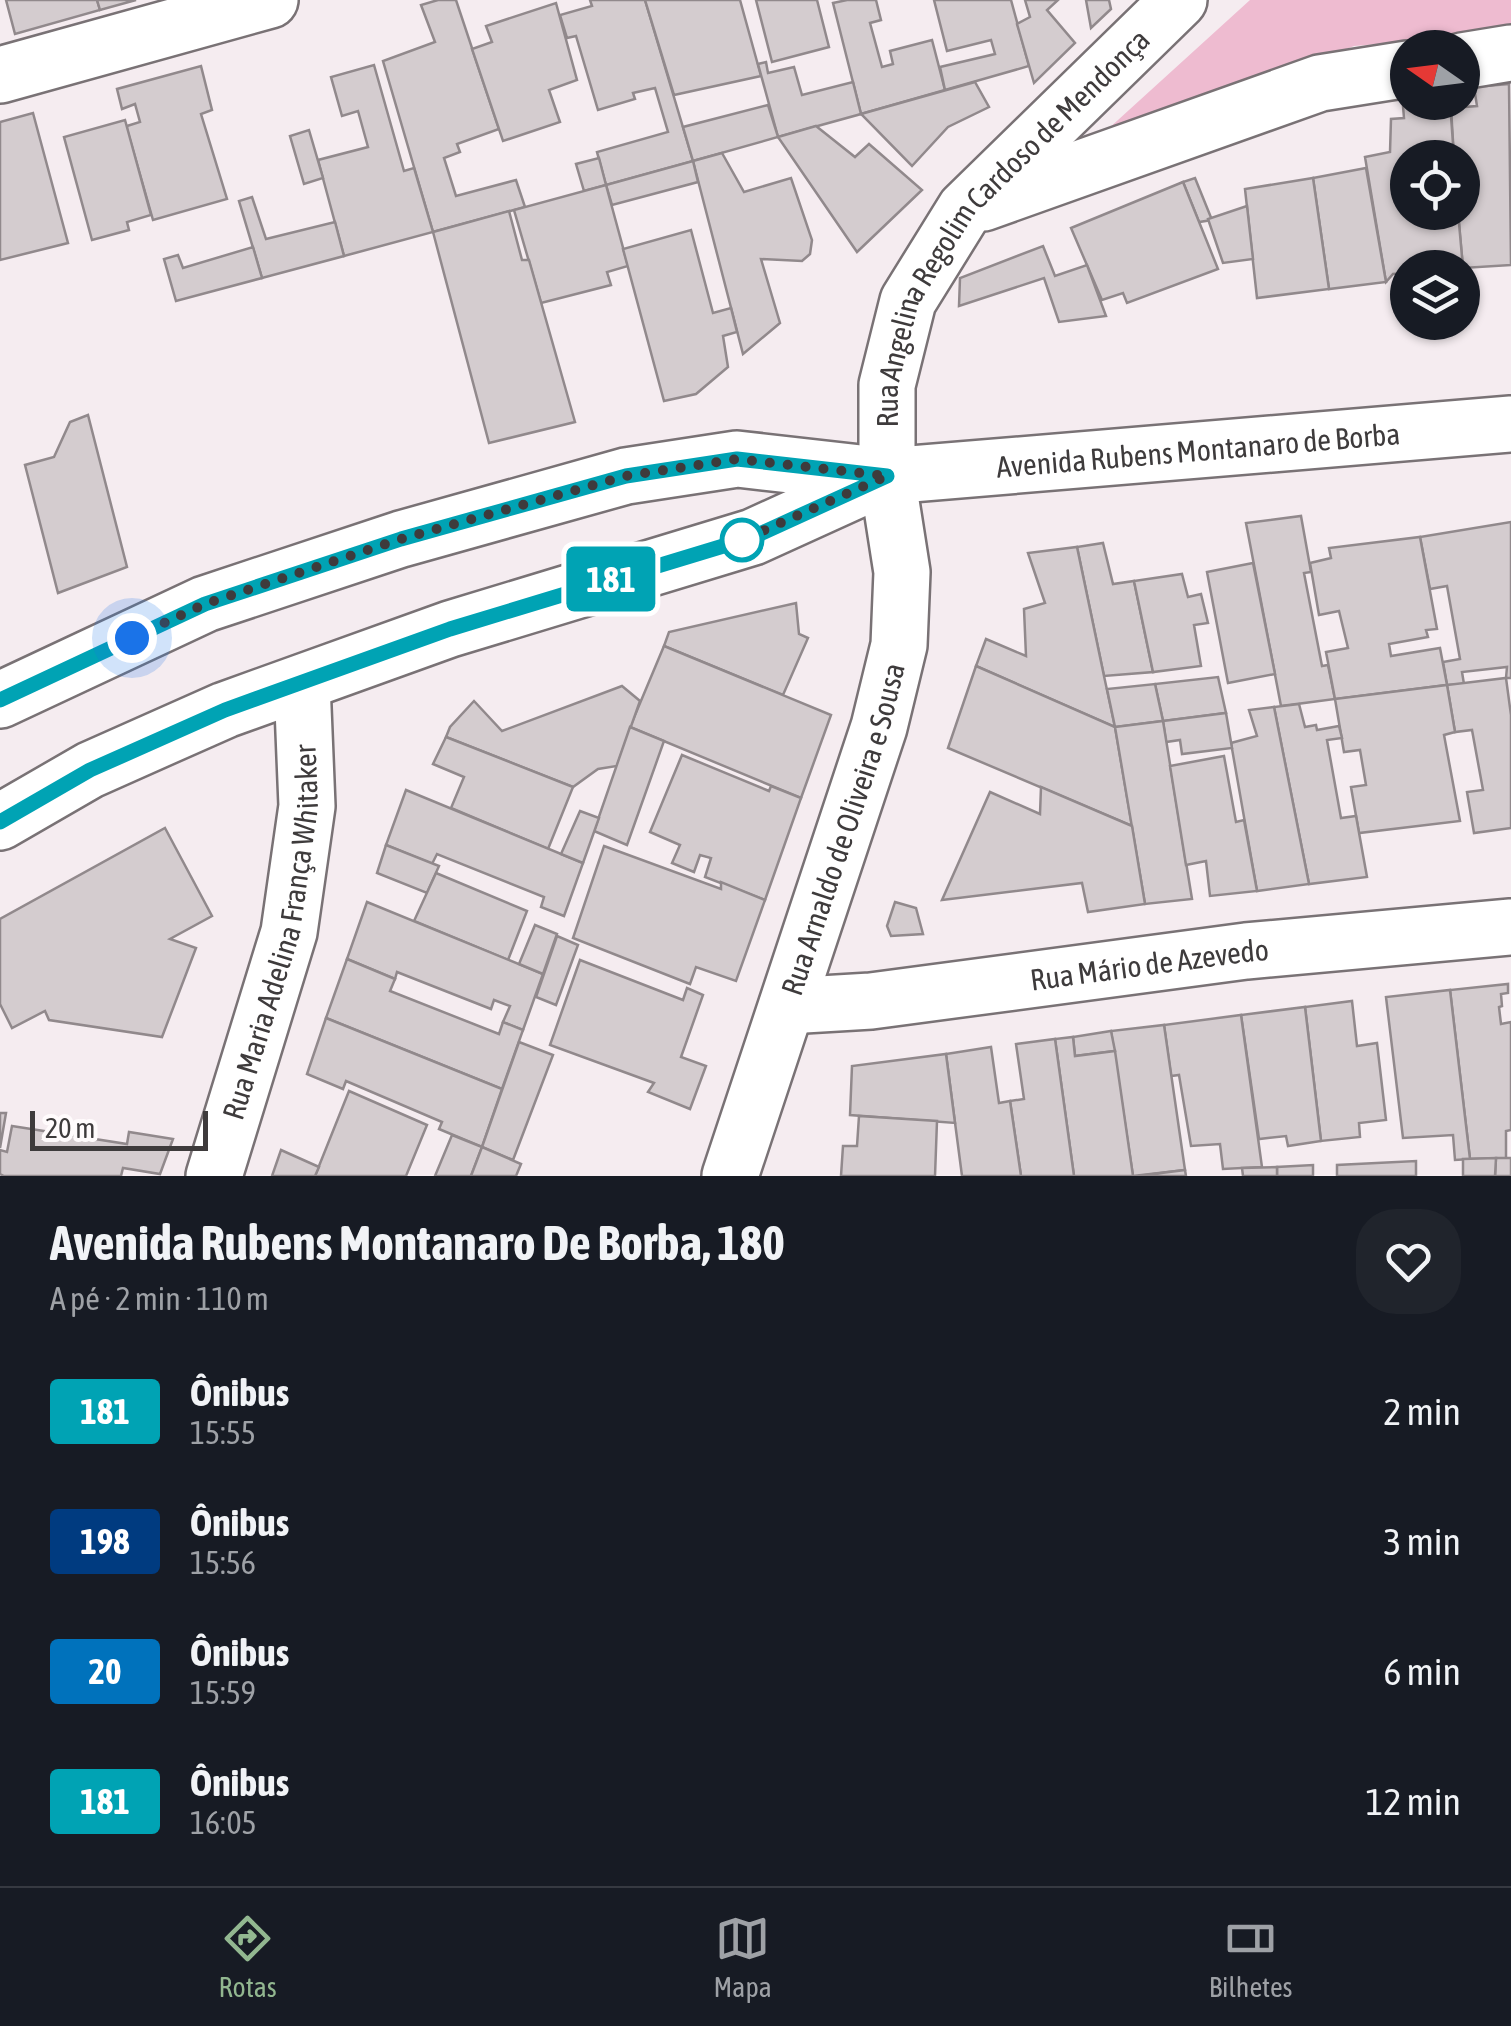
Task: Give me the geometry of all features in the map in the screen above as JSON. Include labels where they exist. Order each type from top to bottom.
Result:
[{"type":"street","points":[[0,74],[270,0]]},
{"type":"street","name":"Rua Angelina Regolim Cardoso de Mendonça","points":[[887,476],[887,385],[908,301],[966,209],[1178,0]]},
{"type":"street","points":[[1480,58],[1511,54]]},
{"type":"street","points":[[966,209],[1320,82],[1390,72]]},
{"type":"street","name":"Avenida Rubens Montanaro de Borba","points":[[0,700],[205,604],[401,539],[626,476],[737,459],[887,476],[1511,424]]},
{"type":"street","name":"Avenida Rubens Montanaro de Borba","points":[[0,822],[105,763],[225,710],[450,629],[753,537],[887,476]]},
{"type":"street","name":"Rua Arnaldo de Oliveira e Sousa","points":[[730,1176],[879,726],[898,645],[902,572],[887,476]]},
{"type":"street","name":"Rua Maria Adelina França Whitaker","points":[[214,1176],[288,932],[307,806],[302,683]]},
{"type":"street","name":"Rua Mário de Azevedo","points":[[787,1006],[871,1000],[1246,952],[1511,927]]},
{"type":"shaded area","points":[[1250,0],[1511,0],[1511,33],[1480,36],[1480,30],[1390,30],[1390,43],[1354,46],[1085,150]]},
{"type":"building","points":[[6,0],[97,0],[100,10],[15,34]]},
{"type":"building","points":[[97,0],[136,0],[100,10]]},
{"type":"building","points":[[456,0],[499,129],[457,144],[460,152],[444,158],[456,196],[516,180],[525,207],[433,232],[383,61],[435,42],[421,5]]},
{"type":"building","points":[[590,0],[645,0],[693,161],[606,185],[597,152],[668,132],[655,88],[633,93],[635,99],[598,110],[576,36],[567,38],[560,15],[592,6]]},
{"type":"building","points":[[645,0],[740,0],[761,76],[674,95]]},
{"type":"building","points":[[756,0],[817,0],[829,47],[772,62]]},
{"type":"building","points":[[876,0],[881,20],[870,23],[882,67],[893,64],[890,51],[932,40],[945,90],[861,114],[833,3]]},
{"type":"building","points":[[934,0],[1011,0],[1029,66],[945,90],[940,67],[995,54],[991,40],[947,51]]},
{"type":"building","points":[[1025,0],[1058,0],[1047,10],[1075,43],[1034,83],[1017,24],[1030,17]]},
{"type":"building","points":[[1086,0],[1109,0],[1111,9],[1091,28]]},
{"type":"building","points":[[556,3],[577,80],[549,90],[560,122],[503,141],[472,49],[492,42],[486,26]]},
{"type":"building","points":[[766,62],[768,73],[794,67],[802,95],[853,82],[861,114],[778,137],[758,64]]},
{"type":"building","points":[[374,65],[404,171],[414,168],[433,232],[344,256],[318,160],[368,147],[358,111],[342,116],[331,77]]},
{"type":"building","points":[[201,66],[212,110],[201,114],[227,199],[153,220],[127,129],[140,122],[135,104],[122,109],[117,89]]},
{"type":"building","points":[[975,82],[989,107],[948,127],[912,166],[861,114]]},
{"type":"building","points":[[1509,84],[1511,265],[1480,267],[1480,250],[1461,250],[1460,230],[1480,230],[1480,140],[1453,140],[1452,120],[1480,120],[1480,86]]},
{"type":"building","points":[[768,105],[778,137],[693,161],[683,127]]},
{"type":"building","points":[[33,113],[68,243],[0,260],[0,122]]},
{"type":"building","points":[[125,120],[151,215],[127,222],[129,230],[92,240],[64,137]]},
{"type":"building","points":[[1391,120],[1451,120],[1453,140],[1390,140]]},
{"type":"building","points":[[816,126],[855,157],[869,144],[922,190],[857,252],[778,137]]},
{"type":"building","points":[[309,130],[323,178],[304,184],[290,136]]},
{"type":"building","points":[[1390,152],[1390,230],[1460,230],[1461,250],[1390,250],[1390,277],[1386,282],[1365,157]]},
{"type":"building","points":[[722,153],[744,192],[791,178],[812,240],[810,254],[802,261],[761,259],[780,323],[743,354],[693,161]]},
{"type":"building","points":[[599,158],[606,185],[584,191],[576,164]]},
{"type":"building","points":[[693,161],[698,182],[612,205],[606,185]]},
{"type":"building","points":[[1366,168],[1386,282],[1329,289],[1313,178]]},
{"type":"building","points":[[1195,178],[1212,220],[1199,222],[1183,182]]},
{"type":"building","points":[[1313,178],[1329,289],[1257,298],[1245,189]]},
{"type":"building","points":[[1183,182],[1218,269],[1127,303],[1123,293],[1102,300],[1071,228]]},
{"type":"building","points":[[606,185],[628,266],[607,272],[611,285],[541,303],[514,210]]},
{"type":"building","points":[[252,197],[266,239],[335,222],[344,256],[262,278],[239,201]]},
{"type":"building","points":[[1247,206],[1253,259],[1223,263],[1208,219]]},
{"type":"building","points":[[509,211],[522,260],[529,260],[575,422],[489,443],[433,232]]},
{"type":"building","points":[[691,230],[713,313],[731,308],[737,332],[723,336],[728,367],[696,394],[664,401],[623,249]]},
{"type":"building","points":[[1043,246],[1055,276],[1087,265],[1106,316],[1059,322],[1044,278],[959,306],[960,278]]},
{"type":"building","points":[[253,247],[262,278],[176,301],[164,259],[178,255],[183,268]]},
{"type":"building","points":[[88,415],[127,567],[58,593],[25,465],[54,457],[70,422]]},
{"type":"building","points":[[1301,516],[1311,572],[1304,573],[1322,666],[1328,665],[1335,699],[1281,706],[1246,523]]},
{"type":"building","points":[[1511,522],[1511,678],[1506,678],[1507,667],[1462,672],[1464,684],[1447,685],[1443,662],[1460,659],[1447,586],[1430,589],[1420,537]]},
{"type":"building","points":[[1420,537],[1437,629],[1426,630],[1428,637],[1389,644],[1391,656],[1440,648],[1447,685],[1335,699],[1326,652],[1348,648],[1339,611],[1319,615],[1310,563],[1331,558],[1329,548]]},
{"type":"building","points":[[1103,543],[1113,584],[1134,581],[1153,672],[1104,676],[1077,547]]},
{"type":"building","points":[[1077,547],[1115,727],[976,666],[986,639],[1026,656],[1024,609],[1045,603],[1028,553]]},
{"type":"building","points":[[1253,563],[1275,674],[1228,683],[1207,572]]},
{"type":"building","points":[[1182,574],[1188,597],[1201,594],[1208,623],[1194,625],[1201,666],[1153,672],[1134,581]]},
{"type":"building","points":[[796,603],[799,634],[808,638],[783,695],[664,646],[669,632]]},
{"type":"building","points":[[664,646],[831,715],[801,798],[630,727]]},
{"type":"building","points":[[976,666],[1115,727],[1132,826],[948,748]]},
{"type":"building","points":[[1218,677],[1226,713],[1163,721],[1155,684]]},
{"type":"building","points":[[1506,678],[1511,715],[1511,828],[1474,833],[1467,792],[1483,790],[1472,730],[1455,732],[1447,685]]},
{"type":"building","points":[[1155,684],[1163,721],[1115,727],[1107,689]]},
{"type":"building","points":[[1447,685],[1455,732],[1444,735],[1460,821],[1359,833],[1351,787],[1366,785],[1360,750],[1344,752],[1335,699]]},
{"type":"building","points":[[622,686],[640,701],[617,766],[598,769],[573,787],[446,737],[474,701],[502,731]]},
{"type":"building","points":[[1299,704],[1305,727],[1316,725],[1317,730],[1339,726],[1342,738],[1327,740],[1341,818],[1356,816],[1367,877],[1309,884],[1274,707]]},
{"type":"building","points":[[1274,707],[1309,884],[1257,891],[1231,743],[1257,736],[1249,710]]},
{"type":"building","points":[[1226,713],[1232,748],[1182,754],[1180,740],[1166,742],[1163,721]]},
{"type":"building","points":[[1163,721],[1192,899],[1145,904],[1115,727]]},
{"type":"building","points":[[630,727],[664,741],[627,845],[594,831]]},
{"type":"building","points":[[446,737],[573,787],[548,849],[451,808],[464,777],[433,764]]},
{"type":"building","points":[[682,755],[769,791],[771,786],[801,798],[765,900],[705,877],[711,858],[700,855],[694,872],[672,863],[680,845],[650,832]]},
{"type":"building","points":[[1224,756],[1236,822],[1244,820],[1257,891],[1210,896],[1206,861],[1186,865],[1170,766]]},
{"type":"building","points":[[1041,787],[1132,826],[1145,904],[1088,912],[1082,883],[942,900],[990,792],[1040,814]]},
{"type":"building","points":[[406,790],[583,863],[564,916],[541,907],[544,897],[437,854],[432,864],[386,845]]},
{"type":"building","points":[[580,811],[599,818],[583,863],[561,854]]},
{"type":"building","points":[[165,828],[212,916],[170,939],[196,948],[162,1037],[49,1020],[45,1011],[12,1028],[0,1004],[0,919]]},
{"type":"building","points":[[386,845],[439,866],[427,893],[377,873]]},
{"type":"building","points":[[604,846],[721,889],[721,882],[765,900],[736,981],[696,967],[690,984],[573,938]]},
{"type":"building","points":[[436,873],[527,911],[508,960],[414,921]]},
{"type":"building","points":[[367,902],[543,974],[523,1030],[503,1022],[510,1006],[494,1000],[491,1009],[397,972],[395,979],[347,959]]},
{"type":"building","points":[[895,902],[916,908],[923,934],[891,936],[887,926]]},
{"type":"building","points":[[535,925],[557,934],[543,974],[519,964]]},
{"type":"building","points":[[557,936],[578,945],[556,1005],[536,997]]},
{"type":"building","points":[[347,959],[395,979],[390,991],[499,1034],[503,1022],[523,1030],[502,1089],[326,1018]]},
{"type":"building","points":[[580,960],[683,1000],[687,988],[703,995],[681,1057],[706,1066],[690,1109],[648,1092],[654,1083],[550,1045]]},
{"type":"building","points":[[1508,984],[1508,993],[1501,994],[1499,1007],[1501,1024],[1511,1022],[1511,1130],[1506,1131],[1506,1158],[1470,1159],[1450,990]]},
{"type":"building","points":[[1450,990],[1470,1159],[1455,1160],[1453,1135],[1403,1138],[1386,997]]},
{"type":"building","points":[[1352,1001],[1357,1046],[1377,1043],[1386,1120],[1359,1123],[1360,1137],[1321,1141],[1305,1007]]},
{"type":"building","points":[[1305,1007],[1321,1141],[1288,1146],[1286,1136],[1259,1139],[1241,1015]]},
{"type":"building","points":[[1241,1015],[1262,1167],[1223,1169],[1220,1144],[1191,1146],[1179,1075],[1171,1076],[1164,1025]]},
{"type":"building","points":[[326,1018],[502,1089],[482,1147],[439,1129],[442,1122],[346,1081],[343,1089],[307,1074]]},
{"type":"building","points":[[1164,1025],[1185,1170],[1133,1176],[1111,1031]]},
{"type":"building","points":[[1111,1031],[1115,1051],[1075,1056],[1073,1037]]},
{"type":"building","points":[[1073,1037],[1075,1056],[1115,1051],[1133,1176],[1074,1176],[1055,1039]]},
{"type":"building","points":[[1055,1039],[1074,1176],[1021,1176],[1010,1101],[1024,1099],[1016,1044]]},
{"type":"building","points":[[519,1042],[553,1055],[513,1160],[482,1147]]},
{"type":"building","points":[[991,1047],[999,1103],[1010,1101],[1021,1176],[962,1176],[946,1054]]},
{"type":"building","points":[[946,1054],[955,1123],[850,1115],[852,1066]]},
{"type":"building","points":[[349,1091],[427,1125],[406,1176],[315,1176]]},
{"type":"building","points":[[0,1113],[6,1113],[0,1148]]},
{"type":"building","points":[[859,1116],[937,1121],[935,1176],[841,1176],[843,1146],[857,1146]]},
{"type":"building","points":[[12,1126],[127,1144],[129,1132],[173,1139],[160,1174],[123,1168],[121,1176],[4,1176],[0,1174],[0,1150],[7,1152]]},
{"type":"building","points":[[452,1135],[482,1147],[471,1176],[435,1176]]},
{"type":"building","points":[[482,1147],[521,1164],[516,1176],[471,1176]]},
{"type":"building","points":[[281,1150],[319,1167],[315,1176],[272,1176]]},
{"type":"building","points":[[1496,1158],[1511,1158],[1511,1176],[1495,1176]]},
{"type":"building","points":[[1496,1158],[1495,1176],[1463,1176],[1463,1159]]},
{"type":"building","points":[[1416,1161],[1416,1176],[1337,1176],[1337,1165]]},
{"type":"building","points":[[1313,1165],[1313,1176],[1277,1176],[1277,1167]]},
{"type":"building","points":[[1277,1167],[1277,1176],[1243,1176],[1242,1168]]},
{"type":"building","points":[[1185,1170],[1186,1176],[1138,1176]]},
{"type":"bus line","name":"181","points":[[0,700],[205,604],[401,539],[626,476],[737,459],[887,476],[753,537],[450,629],[225,710],[90,770],[0,822]]},
{"type":"route","points":[[132,638],[205,604],[401,539],[626,476],[737,459],[887,476],[742,540]]}]
